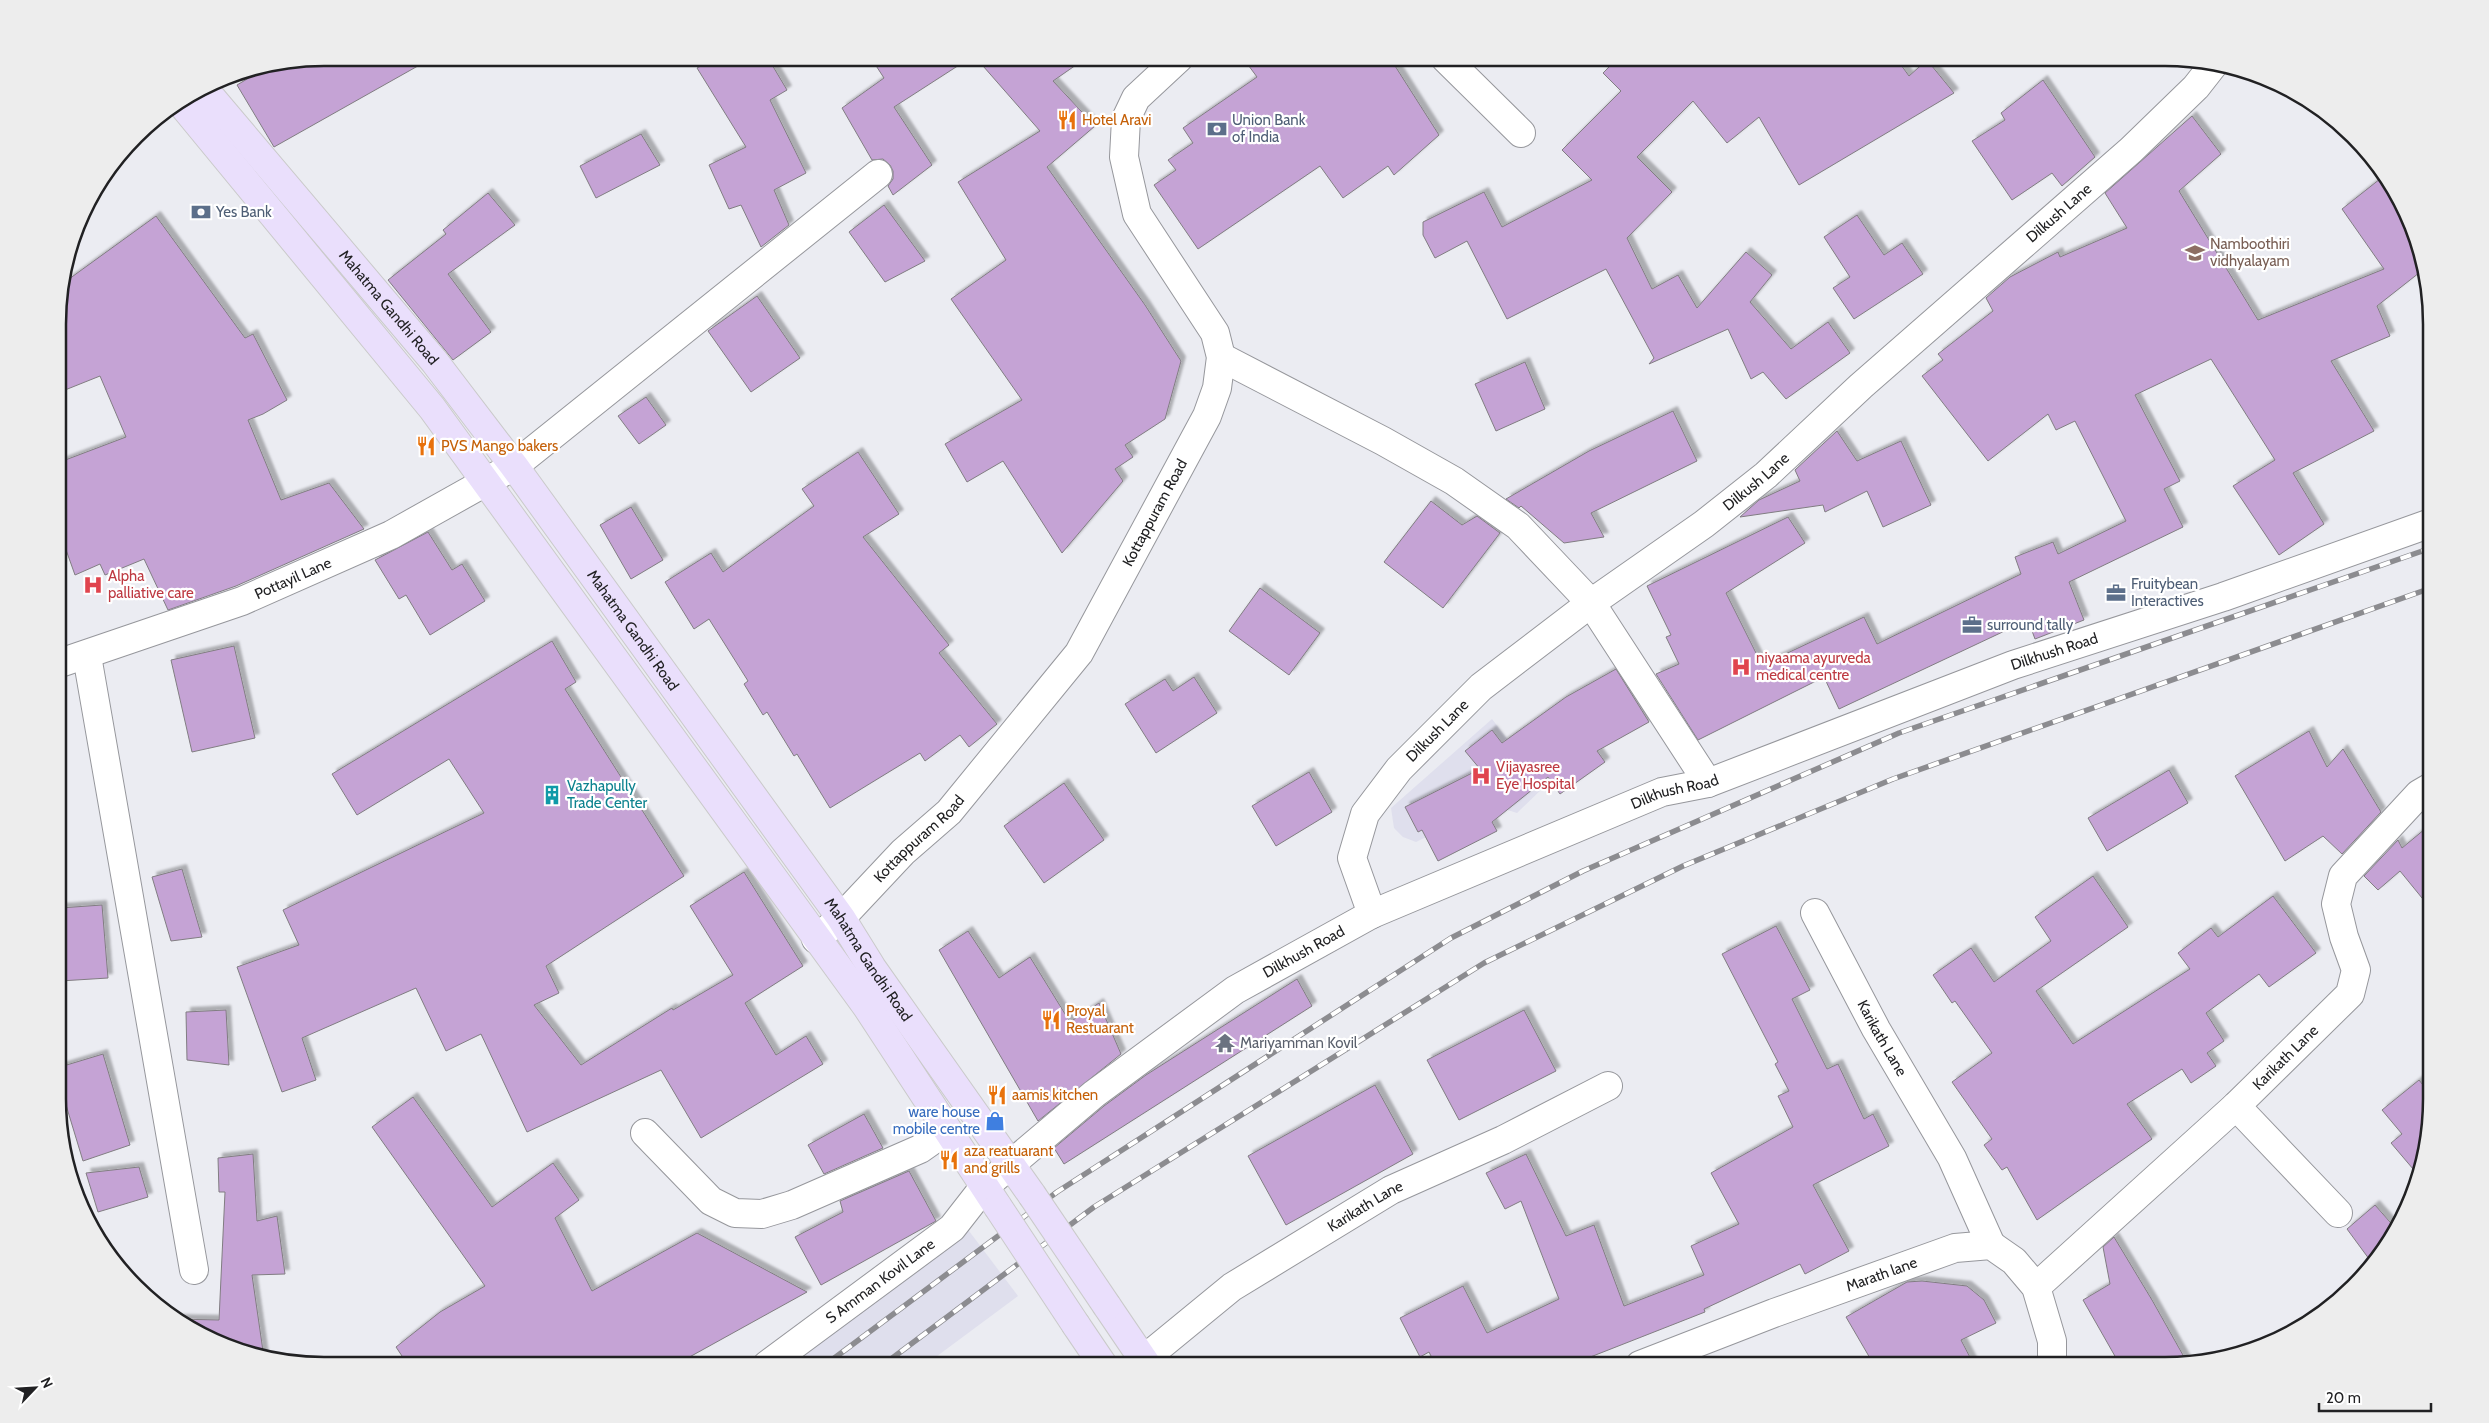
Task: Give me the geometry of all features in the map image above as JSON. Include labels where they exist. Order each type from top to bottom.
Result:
[{"type":"main road","name":"Mahatma Gandhi Road","points":[[208,94],[434,361],[514,466],[841,918],[872,968],[1032,1195],[1141,1357]]},
{"type":"main road","name":"Mahatma Gandhi Road","points":[[184,108],[432,408],[867,1008],[1098,1357]]},
{"type":"street","name":"Kottappuram Road","points":[[816,939],[841,918],[903,852],[950,812],[1079,653],[1207,416],[1217,388],[1221,357],[1215,333],[1138,214],[1124,157],[1126,120],[1136,98],[1170,66]]},
{"type":"street","points":[[1453,66],[1521,133]]},
{"type":"street","name":"Dilkush Lane","points":[[1372,914],[1352,858],[1365,814],[1399,769],[1481,687],[1591,603],[1704,524],[1766,475],[1861,386],[2131,150],[2196,87],[2209,70]]},
{"type":"street","name":"Pottayil Lane","points":[[66,661],[87,656],[242,602],[390,535],[514,466],[878,174]]},
{"type":"street","points":[[1221,357],[1383,441],[1454,481],[1518,526],[1591,603],[1708,783]]},
{"type":"street","name":"Dilkhush Road","points":[[991,1197],[1010,1164],[1094,1094],[1236,990],[1372,914],[1662,792],[1708,783],[2013,666],[2223,597],[2423,526]]},
{"type":"street","points":[[87,656],[194,1270]]},
{"type":"street","name":"Karikath Lane","points":[[2036,1287],[2236,1106],[2350,994],[2356,970],[2344,937],[2336,904],[2343,876],[2423,792]]},
{"type":"street","name":"Karikath Lane","points":[[1815,913],[1876,1030],[1952,1158],[1991,1245]]},
{"type":"street","name":"Karikath Lane","points":[[1152,1357],[1232,1287],[1391,1190],[1503,1140],[1608,1086]]},
{"type":"street","points":[[2236,1106],[2338,1213]]},
{"type":"street","points":[[645,1133],[711,1201],[735,1214],[762,1214],[792,1205],[920,1149],[947,1130]]},
{"type":"street","name":"S Amman Kovil Lane","points":[[778,1357],[991,1197]]},
{"type":"street","points":[[1991,1245],[2014,1261],[2036,1287],[2052,1341],[2052,1357]]},
{"type":"street","name":"Marath lane","points":[[1661,1357],[1774,1313],[1955,1248],[1991,1245]]},
{"type":"shaded area","name":"Vijayasree Eye Hospital","points":[[1492,719],[1544,787],[1517,813],[1492,805],[1416,842],[1403,837],[1394,828],[1391,808]]},
{"type":"shaded area","points":[[966,1227],[1018,1296],[936,1357],[788,1357]]},
{"type":"building","points":[[418,66],[274,147],[237,85],[250,77],[291,68]]},
{"type":"building","points":[[701,66],[773,66],[787,90],[770,100],[806,173],[774,190],[789,225],[761,247],[741,205],[729,209],[709,165],[746,147],[697,68]]},
{"type":"building","points":[[876,66],[958,66],[894,107],[932,165],[893,195],[888,186],[893,179],[893,171],[890,165],[883,159],[872,160],[842,108],[884,78]]},
{"type":"building","points":[[983,66],[1075,66],[1053,81],[1095,126],[1047,167],[1145,305],[1181,361],[1165,419],[1125,445],[1133,457],[1115,469],[1123,481],[1062,553],[1003,461],[967,482],[945,444],[1022,400],[951,299],[1006,260],[958,182],[1040,131]]},
{"type":"building","points":[[1249,66],[1395,66],[1439,135],[1394,175],[1388,166],[1343,198],[1320,166],[1198,249],[1154,185],[1176,170],[1168,160],[1193,143],[1183,128],[1257,77]]},
{"type":"building","points":[[1610,66],[1902,66],[1909,76],[1920,66],[1932,66],[1954,93],[1799,185],[1759,117],[1727,143],[1693,101],[1637,157],[1672,192],[1627,238],[1652,289],[1678,275],[1697,308],[1746,252],[1772,275],[1750,302],[1791,349],[1828,322],[1850,353],[1786,399],[1763,372],[1751,379],[1728,329],[1649,364],[1654,358],[1606,269],[1507,319],[1467,241],[1435,258],[1423,235],[1423,222],[1484,192],[1502,227],[1592,180],[1562,150],[1621,91],[1603,73]]},
{"type":"building","points":[[2043,80],[2095,157],[2062,186],[2052,173],[2012,200],[1972,141],[2005,120],[2001,113]]},
{"type":"building","points":[[2192,116],[2221,154],[2179,191],[2258,320],[2384,269],[2342,209],[2379,181],[2403,226],[2418,274],[2377,306],[2390,336],[2331,361],[2374,431],[2293,473],[2324,524],[2279,555],[2233,486],[2275,460],[2211,359],[2135,395],[2180,481],[2164,489],[2183,527],[2069,582],[2084,620],[2035,639],[2028,620],[1839,709],[1824,677],[1698,740],[1656,674],[1679,664],[1666,637],[1671,635],[1647,586],[1788,517],[1805,543],[1726,593],[1762,665],[1864,617],[1877,644],[2021,574],[2015,557],[2053,542],[2058,554],[2126,521],[2075,421],[2056,430],[2048,414],[1988,461],[1922,376],[1943,360],[1938,354],[1993,311],[1986,298],[2010,277],[2058,252],[2060,257],[2127,228],[2105,193]]},
{"type":"building","points":[[641,134],[660,165],[596,198],[580,166]]},
{"type":"building","points":[[488,193],[515,225],[448,274],[491,332],[453,360],[388,280],[446,234],[443,230]]},
{"type":"building","points":[[884,205],[925,261],[885,282],[849,232]]},
{"type":"building","points":[[1857,215],[1884,255],[1902,243],[1923,274],[1854,319],[1833,288],[1850,277],[1824,237]]},
{"type":"building","points":[[156,216],[245,338],[253,334],[287,400],[263,414],[248,420],[281,500],[329,483],[364,529],[236,586],[168,610],[144,559],[105,575],[100,564],[75,575],[66,550],[66,460],[126,437],[100,376],[66,390],[66,324],[70,278]]},
{"type":"building","points":[[757,296],[800,358],[751,392],[708,331]]},
{"type":"building","points":[[1525,362],[1545,409],[1496,431],[1475,384]]},
{"type":"building","points":[[646,397],[666,425],[639,444],[618,416]]},
{"type":"building","points":[[1673,411],[1697,461],[1591,513],[1604,537],[1564,543],[1521,506],[1519,508],[1506,499],[1589,451]]},
{"type":"building","points":[[1837,431],[1857,461],[1901,441],[1931,505],[1883,527],[1867,491],[1825,512],[1823,505],[1740,517],[1759,500],[1800,481],[1795,470]]},
{"type":"building","points":[[858,452],[899,514],[863,537],[949,645],[939,653],[997,724],[969,747],[960,735],[925,761],[920,753],[830,808],[797,754],[794,756],[767,712],[763,715],[744,684],[748,681],[709,619],[694,629],[665,582],[711,553],[723,572],[814,506],[802,489]]},
{"type":"building","points":[[1431,501],[1462,525],[1477,516],[1500,533],[1443,608],[1384,562]]},
{"type":"building","points":[[631,507],[663,560],[631,579],[600,525]]},
{"type":"building","points":[[428,532],[452,570],[462,564],[485,601],[430,635],[406,595],[399,599],[375,560]]},
{"type":"building","points":[[1260,588],[1320,633],[1289,675],[1229,631]]},
{"type":"building","points":[[552,641],[576,682],[565,689],[684,876],[546,966],[559,993],[534,1005],[581,1065],[672,1008],[673,1010],[733,975],[690,906],[744,872],[803,966],[745,1003],[776,1055],[806,1036],[823,1064],[701,1138],[661,1070],[527,1132],[481,1034],[446,1051],[416,988],[302,1038],[316,1080],[282,1092],[237,967],[299,945],[283,910],[484,813],[449,759],[357,815],[332,774]]},
{"type":"building","points":[[234,646],[255,738],[192,752],[171,660]]},
{"type":"building","points":[[1616,669],[1649,722],[1597,751],[1605,762],[1560,794],[1548,777],[1492,822],[1497,831],[1438,861],[1422,830],[1418,832],[1405,807],[1480,769],[1465,751],[1492,730],[1502,743],[1566,697]]},
{"type":"building","points":[[1194,677],[1217,713],[1156,753],[1125,704],[1165,679],[1173,691]]},
{"type":"building","points":[[2309,731],[2327,767],[2343,749],[2381,812],[2342,854],[2323,836],[2285,861],[2235,776]]},
{"type":"building","points":[[2169,770],[2188,803],[2107,851],[2088,818]]},
{"type":"building","points":[[1309,772],[1332,812],[1276,846],[1252,806]]},
{"type":"building","points":[[1064,783],[1104,840],[1044,883],[1004,826]]},
{"type":"building","points":[[2423,831],[2423,899],[2400,871],[2378,890],[2364,876],[2398,840],[2402,848]]},
{"type":"building","points":[[182,869],[202,937],[171,941],[152,877]]},
{"type":"building","points":[[2093,876],[2128,927],[2036,991],[2073,1044],[2190,969],[2178,953],[2211,928],[2218,937],[2273,896],[2316,953],[2269,987],[2259,974],[2206,1013],[2224,1041],[2207,1053],[2216,1066],[2191,1083],[2182,1069],[2127,1104],[2152,1139],[2037,1220],[2007,1167],[2002,1170],[1984,1145],[1992,1139],[1952,1082],[1992,1053],[1955,1001],[1952,1003],[1933,975],[1971,948],[1994,982],[2051,941],[2035,917]]},
{"type":"building","points":[[102,905],[108,978],[66,981],[66,908]]},
{"type":"building","points":[[1776,926],[1810,990],[1792,999],[1827,1069],[1838,1064],[1864,1119],[1873,1114],[1889,1146],[1813,1185],[1849,1251],[1805,1274],[1800,1264],[1704,1309],[1705,1312],[1590,1357],[1432,1357],[1429,1352],[1420,1357],[1400,1318],[1463,1286],[1487,1333],[1559,1299],[1521,1201],[1505,1209],[1486,1173],[1526,1154],[1566,1236],[1594,1225],[1624,1306],[1704,1275],[1691,1246],[1739,1224],[1711,1173],[1793,1127],[1778,1096],[1789,1091],[1775,1064],[1778,1062],[1722,954]]},
{"type":"building","points":[[968,931],[999,978],[1030,957],[1070,1022],[1099,1003],[1121,1054],[1038,1121],[939,950]]},
{"type":"building","name":"Mariyamman Kovil","points":[[1297,979],[1312,1006],[1064,1164],[1054,1148],[1104,1106],[1146,1075]]},
{"type":"building","points":[[226,1010],[229,1065],[187,1060],[186,1012]]},
{"type":"building","points":[[1524,1010],[1556,1071],[1459,1120],[1427,1060]]},
{"type":"building","points":[[103,1054],[130,1145],[83,1161],[66,1106],[66,1065]]},
{"type":"building","points":[[2419,1080],[2423,1085],[2421,1132],[2413,1169],[2391,1143],[2402,1134],[2382,1110]]},
{"type":"building","points":[[1375,1085],[1413,1154],[1286,1225],[1248,1156]]},
{"type":"building","points":[[413,1097],[492,1207],[553,1163],[579,1200],[555,1218],[592,1291],[697,1233],[807,1292],[689,1357],[403,1357],[396,1347],[440,1312],[485,1286],[372,1127]]},
{"type":"building","points":[[864,1114],[883,1148],[824,1174],[808,1145]]},
{"type":"building","points":[[253,1154],[257,1221],[277,1216],[285,1274],[252,1275],[263,1349],[226,1337],[191,1319],[219,1320],[225,1192],[219,1192],[218,1158]]},
{"type":"building","points":[[139,1167],[148,1197],[98,1212],[86,1173]]},
{"type":"building","points":[[909,1171],[936,1221],[821,1285],[795,1237],[843,1212],[840,1201]]},
{"type":"building","points":[[2375,1205],[2391,1223],[2368,1257],[2347,1229]]},
{"type":"building","points":[[2114,1237],[2183,1356],[2115,1357],[2083,1300],[2110,1284],[2103,1247]]},
{"type":"building","points":[[1922,1281],[1967,1286],[1984,1300],[1996,1323],[1961,1340],[1970,1357],[1869,1357],[1846,1317],[1907,1282]]},
{"type":"railway","points":[[836,1357],[1057,1192],[1451,938],[1583,871],[1899,733],[2423,551]]},
{"type":"railway","points":[[894,1357],[1094,1207],[1484,963],[1683,866],[1893,779],[2423,591]]},
{"type":"place","name":"Hotel Aravi","points":[[1067,120]]},
{"type":"place","name":"Union Bank of India","points":[[1217,129]]},
{"type":"place","name":"Yes Bank","points":[[201,212]]},
{"type":"place","name":"Namboothiri vidhyalayam","points":[[2195,253]]},
{"type":"place","name":"PVS Mango bakers","points":[[426,446]]},
{"type":"place","name":"Alpha palliative care","points":[[93,585]]},
{"type":"place","name":"Fruitybean Interactives","points":[[2116,593]]},
{"type":"place","name":"surround tally","points":[[1972,625]]},
{"type":"place","name":"niyaama ayurveda medical centre","points":[[1741,667]]},
{"type":"place","name":"Vijayasree Eye Hospital","points":[[1481,776]]},
{"type":"place","name":"Vazhapully Trade Center","points":[[552,795]]},
{"type":"place","name":"Proyal Restuarant","points":[[1051,1020]]},
{"type":"place","name":"Mariyamman Kovil","points":[[1225,1043]]},
{"type":"place","name":"aamis kitchen","points":[[997,1095]]},
{"type":"place","name":"ware house mobile centre","points":[[995,1121]]},
{"type":"place","name":"aza reatuarant and grills","points":[[949,1160]]}]
